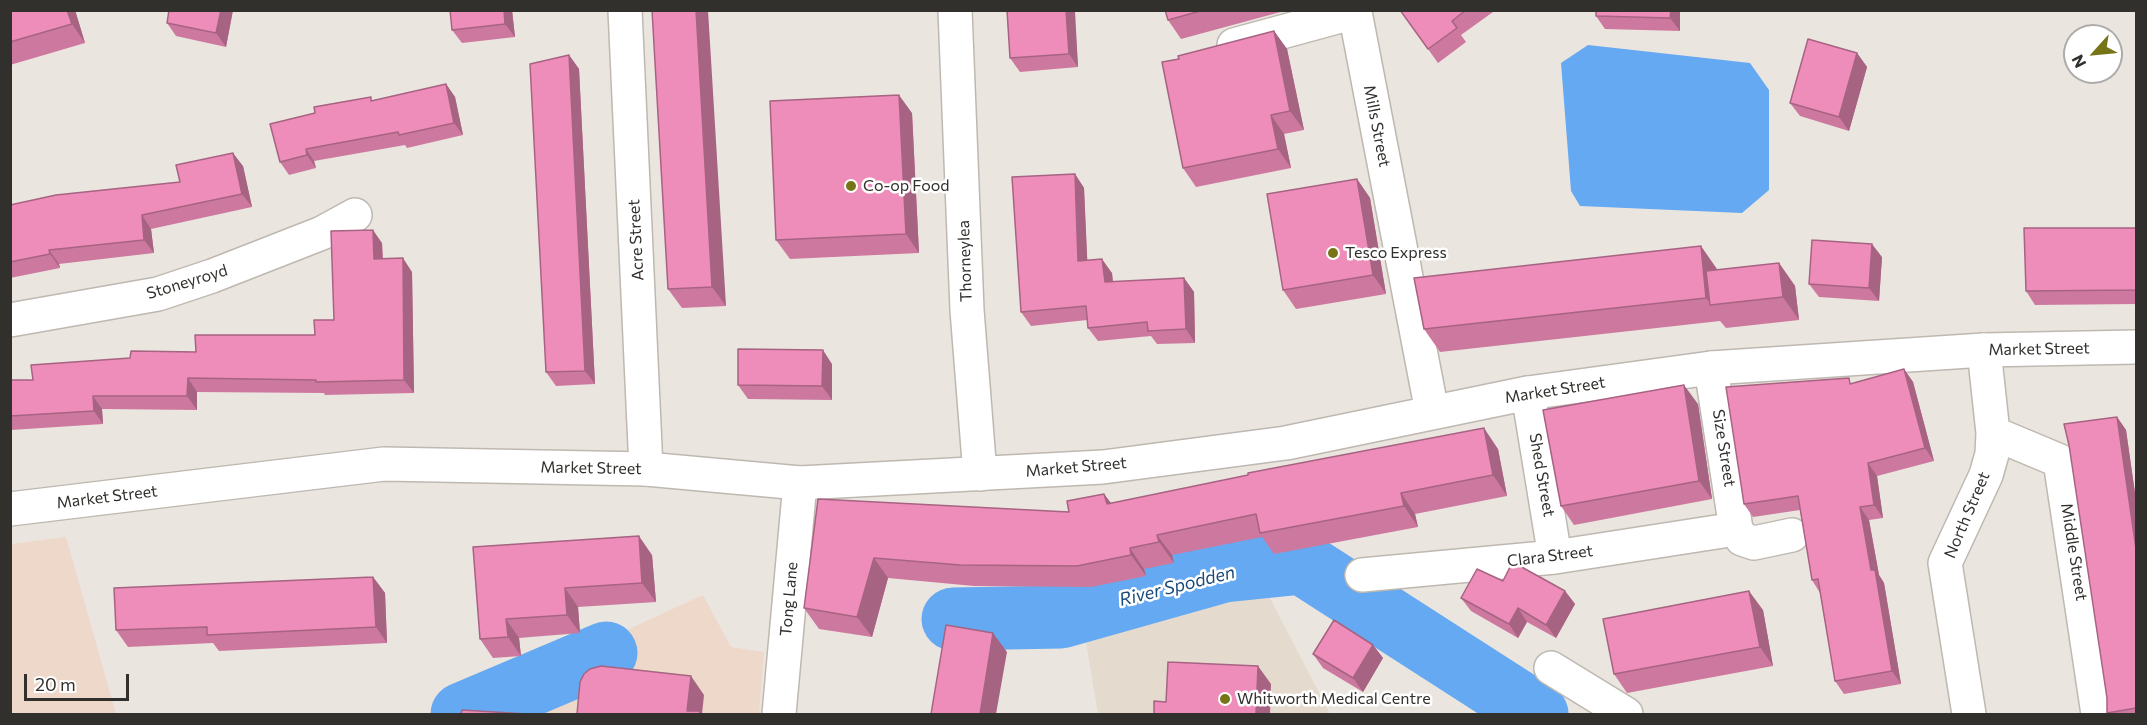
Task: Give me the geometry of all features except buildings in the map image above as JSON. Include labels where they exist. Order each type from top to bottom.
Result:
[{"type":"street","name":"Acre Street","points":[[625,10],[646,469]]},
{"type":"street","name":"Thorneylea","points":[[955,10],[967,310],[980,474]]},
{"type":"street","name":"Mills Street","points":[[1209,51],[1355,12],[1432,412]]},
{"type":"street","name":"Stoneyroyd","points":[[10,320],[158,294],[212,276],[322,233],[355,215]]},
{"type":"street","name":"Market Street","points":[[10,509],[384,464],[646,469],[800,483],[1103,467],[1286,443],[1528,393],[1711,368],[1984,350],[2136,347]]},
{"type":"street","name":"North Street","points":[[1963,714],[1946,563],[1986,475],[1992,454],[1993,433],[1984,350]]},
{"type":"street","name":"Size Street","points":[[1711,368],[1736,529]]},
{"type":"street","name":"Shed Street","points":[[1528,393],[1556,557]]},
{"type":"street","name":"Middle Street","points":[[1993,433],[2060,461],[2098,714]]},
{"type":"street","name":"Tong Lane","points":[[779,714],[800,483]]},
{"type":"street","points":[[1736,529],[1742,539],[1754,543],[1792,535]]},
{"type":"street","name":"Clara Street","points":[[1362,575],[1556,557],[1736,529]]},
{"type":"street","points":[[1551,668],[1626,714]]},
{"type":"shaded area","points":[[66,537],[116,714],[11,714],[11,544]]},
{"type":"shaded area","points":[[1258,575],[1330,714],[1098,714],[1083,624]]},
{"type":"shaded area","points":[[703,595],[731,647],[764,652],[759,714],[493,714],[508,710],[612,661],[605,640]]},
{"type":"water","points":[[1588,45],[1750,63],[1769,90],[1769,190],[1742,213],[1580,206],[1571,191],[1561,63]]},
{"type":"waterway","name":"River Spodden","points":[[953,619],[1061,617],[1224,571],[1302,563],[1537,714]]},
{"type":"waterway","name":"River Spodden","points":[[462,714],[606,653]]},
{"type":"place","name":"Co-op Food","points":[[851,186]]},
{"type":"place","name":"Tesco Express","points":[[1333,253]]},
{"type":"place","name":"Whitworth Medical Centre","points":[[1225,699]]}]
